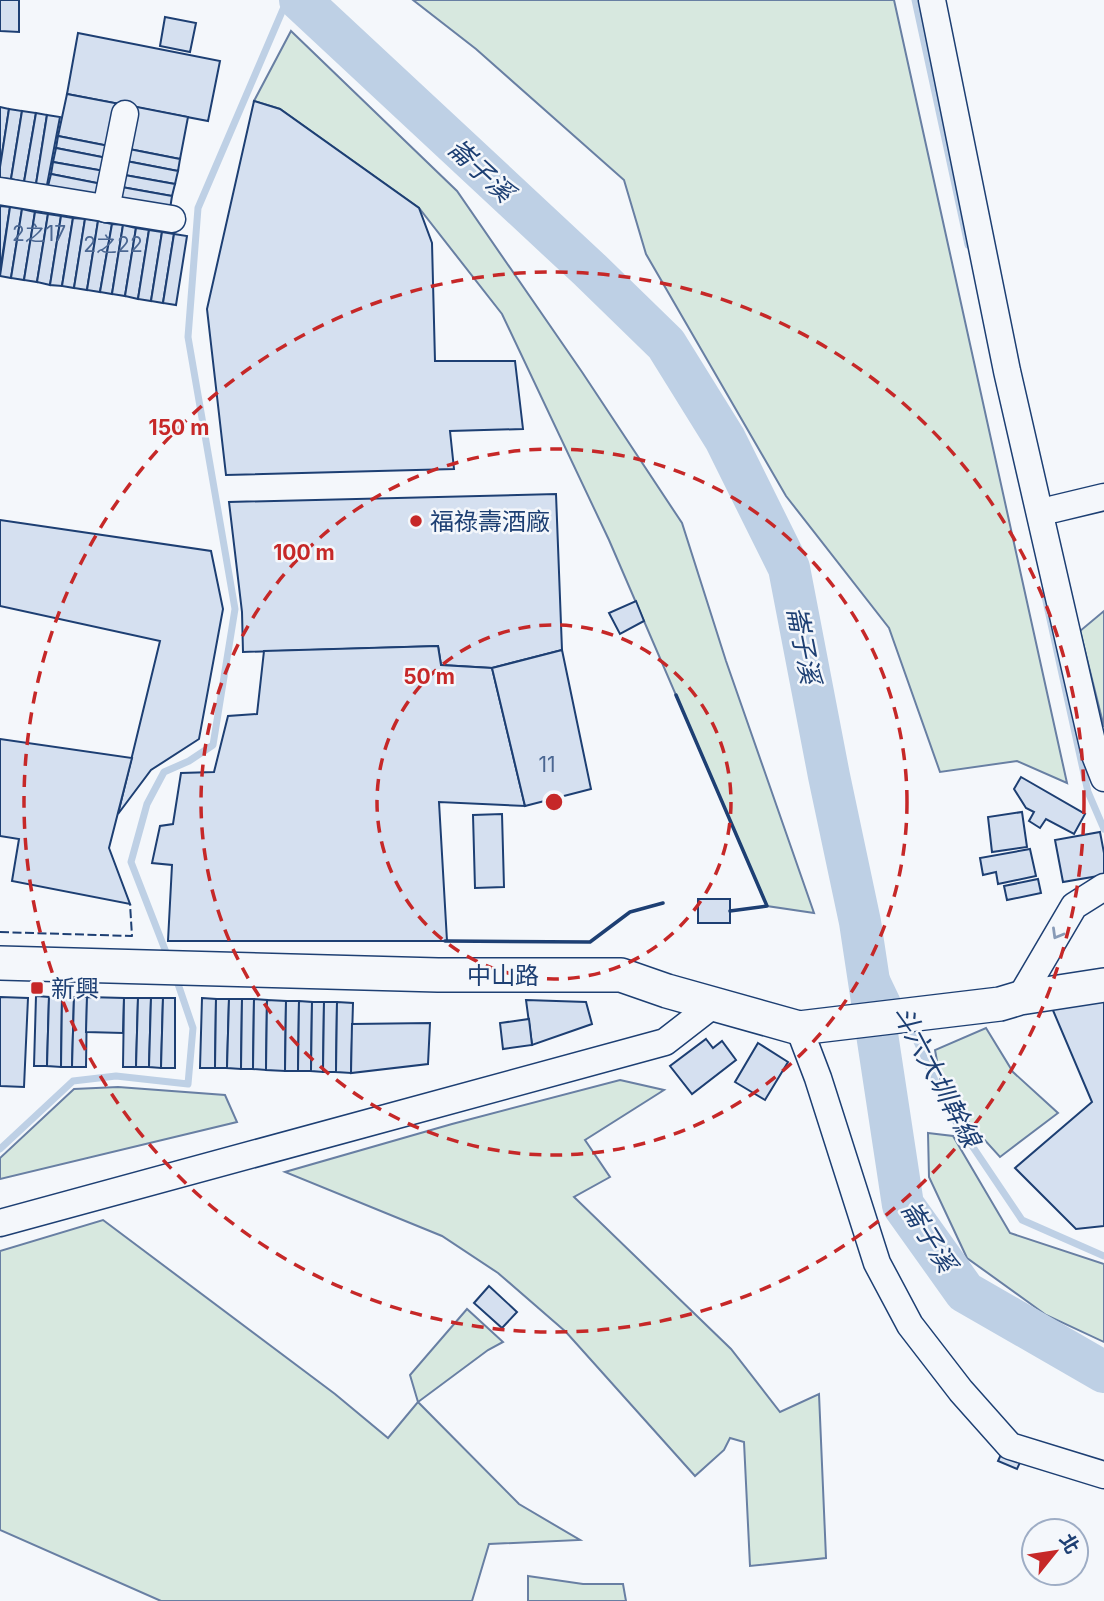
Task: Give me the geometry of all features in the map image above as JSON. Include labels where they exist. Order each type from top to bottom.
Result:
[{"type":"main road","name":"中山路","points":[[0,963],[438,975],[621,975],[799,1028]]},
{"type":"main road","points":[[799,1028],[1010,1001],[1104,985]]},
{"type":"street","points":[[932,0],[1007,371],[1095,755],[1104,778]]},
{"type":"street","points":[[106,209],[125,114]]},
{"type":"street","points":[[0,191],[172,219]]},
{"type":"street","points":[[1055,509],[1104,497]]},
{"type":"street","points":[[1010,1001],[1074,906],[1104,887]]},
{"type":"street","points":[[0,1223],[665,1042],[714,1004]]},
{"type":"street","points":[[799,1028],[818,1078],[877,1264],[910,1325],[961,1391],[1010,1446],[1104,1475]]},
{"type":"shaded area","points":[[413,0],[894,0],[1067,783],[1017,761],[940,772],[889,628],[786,496],[646,254],[624,180],[476,49]]},
{"type":"shaded area","points":[[291,31],[457,191],[682,523],[726,661],[814,913],[767,906],[609,540],[502,314],[419,208],[280,109],[254,101]]},
{"type":"shaded area","points":[[1104,611],[1104,727],[1080,631]]},
{"type":"shaded area","points":[[986,1028],[1013,1072],[1058,1113],[1000,1157],[943,1094],[935,1050]]},
{"type":"shaded area","points":[[620,1080],[664,1090],[585,1140],[610,1177],[574,1197],[731,1349],[780,1412],[819,1394],[826,1558],[750,1566],[744,1442],[730,1438],[724,1450],[695,1476],[566,1332],[498,1273],[442,1236],[285,1172]]},
{"type":"shaded area","points":[[118,1087],[225,1095],[237,1122],[0,1179],[0,1158],[74,1089]]},
{"type":"shaded area","points":[[928,1133],[953,1136],[1010,1233],[1104,1264],[1104,1342],[1046,1315],[967,1258],[929,1177]]},
{"type":"shaded area","points":[[103,1220],[335,1394],[388,1438],[418,1402],[519,1504],[580,1540],[489,1544],[472,1601],[161,1601],[0,1530],[0,1251]]},
{"type":"shaded area","points":[[467,1309],[503,1342],[488,1350],[418,1402],[410,1375]]},
{"type":"shaded area","points":[[528,1576],[583,1584],[623,1584],[626,1601],[528,1601]]},
{"type":"building","points":[[0,0],[19,0],[19,32],[0,31]]},
{"type":"building","points":[[165,17],[196,23],[190,52],[160,46]]},
{"type":"building","points":[[78,33],[220,61],[208,121],[67,94]]},
{"type":"building","points":[[67,94],[120,104],[114,147],[58,136]]},
{"type":"building","points":[[254,101],[280,109],[419,208],[432,243],[435,361],[515,361],[523,429],[450,431],[454,469],[226,475],[207,309]]},
{"type":"building","points":[[132,106],[188,117],[180,159],[124,148]]},
{"type":"building","points":[[0,107],[9,109],[0,167]]},
{"type":"building","points":[[9,109],[22,111],[11,179],[0,178]]},
{"type":"building","points":[[22,111],[36,113],[24,182],[11,179]]},
{"type":"building","points":[[36,113],[47,115],[36,184],[24,182]]},
{"type":"building","points":[[47,115],[60,117],[47,185],[36,184]]},
{"type":"building","points":[[58,136],[114,147],[112,159],[56,148]]},
{"type":"building","points":[[56,148],[112,159],[110,172],[53,162]]},
{"type":"building","points":[[124,148],[180,159],[178,171],[121,160]]},
{"type":"building","points":[[121,160],[178,171],[175,184],[119,174]]},
{"type":"building","points":[[53,162],[110,172],[107,185],[51,174]]},
{"type":"building","points":[[51,174],[107,185],[104,197],[48,186]]},
{"type":"building","points":[[119,174],[175,184],[172,196],[116,186]]},
{"type":"building","points":[[116,186],[172,196],[170,209],[113,198]]},
{"type":"building","points":[[0,206],[10,207],[0,271]]},
{"type":"building","points":[[10,207],[22,209],[11,278],[0,276]]},
{"type":"building","points":[[22,209],[35,212],[24,280],[11,278]]},
{"type":"building","points":[[35,212],[48,214],[37,282],[24,280]]},
{"type":"building","points":[[48,214],[61,216],[50,285],[37,282]]},
{"type":"building","points":[[61,216],[73,218],[62,286],[50,285]]},
{"type":"building","points":[[73,218],[85,219],[74,288],[62,286]]},
{"type":"building","points":[[85,219],[98,221],[87,290],[74,288]]},
{"type":"building","points":[[98,221],[112,224],[100,292],[87,290]]},
{"type":"building","points":[[112,224],[123,225],[112,294],[100,292]]},
{"type":"building","points":[[123,225],[136,228],[125,296],[112,294]]},
{"type":"building","points":[[136,228],[149,230],[138,299],[125,296]]},
{"type":"building","points":[[149,230],[162,232],[151,301],[138,299]]},
{"type":"building","points":[[162,232],[174,234],[163,303],[151,301]]},
{"type":"building","points":[[174,234],[187,236],[176,305],[163,303]]},
{"type":"building","points":[[556,494],[562,650],[492,668],[441,665],[438,646],[243,652],[242,612],[229,502]]},
{"type":"building","points":[[0,520],[211,551],[223,609],[199,739],[151,770],[118,814],[160,641],[0,606]]},
{"type":"building","points":[[636,601],[644,621],[620,634],[609,613]]},
{"type":"building","points":[[438,646],[441,665],[492,668],[525,806],[439,802],[447,941],[168,941],[172,865],[152,863],[160,826],[173,824],[181,773],[214,772],[228,716],[257,714],[264,651]]},
{"type":"building","points":[[562,650],[591,789],[525,806],[492,668]]},
{"type":"building","points":[[0,739],[132,758],[109,848],[130,904],[12,881],[19,839],[0,836]]},
{"type":"building","points":[[1021,777],[1085,814],[1074,834],[1046,819],[1040,828],[1029,821],[1034,812],[1026,808],[1014,789]]},
{"type":"building","points":[[1022,812],[1027,847],[992,852],[988,817]]},
{"type":"building","points":[[502,814],[504,887],[475,888],[473,815]]},
{"type":"building","points":[[1100,832],[1104,875],[1063,882],[1055,840]]},
{"type":"building","points":[[1030,849],[1036,876],[998,884],[996,872],[983,875],[980,858]]},
{"type":"building","points":[[1038,879],[1041,893],[1007,900],[1004,886]]},
{"type":"building","points":[[698,899],[730,899],[730,923],[698,923]]},
{"type":"building","points":[[36,996],[49,997],[47,1066],[34,1066]]},
{"type":"building","points":[[0,997],[28,998],[24,1087],[0,1086]]},
{"type":"building","points":[[49,997],[62,997],[61,1067],[47,1066]]},
{"type":"building","points":[[62,997],[74,997],[72,1067],[61,1067]]},
{"type":"building","points":[[74,997],[87,997],[86,1067],[72,1067]]},
{"type":"building","points":[[87,997],[124,998],[123,1033],[86,1032]]},
{"type":"building","points":[[124,998],[138,998],[136,1067],[123,1067]]},
{"type":"building","points":[[138,998],[151,998],[149,1067],[136,1067]]},
{"type":"building","points":[[151,998],[163,998],[161,1068],[149,1067]]},
{"type":"building","points":[[163,998],[175,998],[175,1068],[161,1068]]},
{"type":"building","points":[[202,998],[216,999],[215,1068],[200,1068]]},
{"type":"building","points":[[216,999],[229,999],[227,1068],[215,1068]]},
{"type":"building","points":[[229,999],[242,999],[241,1069],[227,1068]]},
{"type":"building","points":[[242,999],[254,999],[253,1069],[241,1069]]},
{"type":"building","points":[[254,999],[267,1000],[266,1070],[253,1069]]},
{"type":"building","points":[[267,1000],[286,1001],[285,1071],[266,1070]]},
{"type":"building","points":[[526,1000],[586,1002],[592,1024],[532,1045]]},
{"type":"building","points":[[286,1001],[299,1001],[298,1071],[285,1071]]},
{"type":"building","points":[[299,1001],[312,1002],[311,1071],[298,1071]]},
{"type":"building","points":[[1104,1001],[1104,1226],[1076,1229],[1015,1168],[1092,1102],[1052,1008]]},
{"type":"building","points":[[312,1002],[324,1002],[323,1072],[311,1071]]},
{"type":"building","points":[[324,1002],[337,1002],[336,1072],[323,1072]]},
{"type":"building","points":[[337,1002],[353,1003],[351,1073],[336,1072]]},
{"type":"building","points":[[529,1019],[532,1045],[503,1049],[500,1023]]},
{"type":"building","points":[[430,1023],[428,1064],[351,1073],[352,1024]]},
{"type":"building","points":[[706,1039],[713,1048],[722,1041],[736,1060],[692,1094],[670,1066]]},
{"type":"building","points":[[758,1043],[788,1062],[765,1100],[735,1082]]},
{"type":"building","points":[[489,1286],[517,1312],[502,1328],[474,1303]]},
{"type":"building","points":[[1003,1450],[1022,1458],[1017,1469],[998,1461]]},
{"type":"waterway","points":[[169,960],[131,862],[147,804],[164,772],[189,761],[213,745],[235,609],[188,337],[198,208],[287,0]]},
{"type":"waterway","name":"崙子溪","points":[[300,0],[666,344],[725,439],[789,568],[860,922],[903,1205],[965,1292],[1104,1372]]},
{"type":"waterway","points":[[915,0],[968,245]]},
{"type":"waterway","points":[[1044,592],[1088,792],[1104,829]]},
{"type":"waterway","name":"斗六大圳幹線","points":[[860,922],[900,1006]]},
{"type":"waterway","points":[[0,1149],[73,1081],[116,1076],[188,1084],[193,1028],[176,978]]},
{"type":"waterway","name":"斗六大圳幹線","points":[[908,1023],[952,1116],[1022,1220],[1104,1256]]},
{"type":"fence","points":[[0,932],[132,936],[130,904]]},
{"type":"wall","points":[[676,695],[767,906],[730,911]]},
{"type":"wall","points":[[445,941],[590,942],[630,912],[663,903]]},
{"type":"place","name":"福祿壽酒廠","points":[[416,521]]},
{"type":"place","name":"新興","points":[[37,988]]}]
